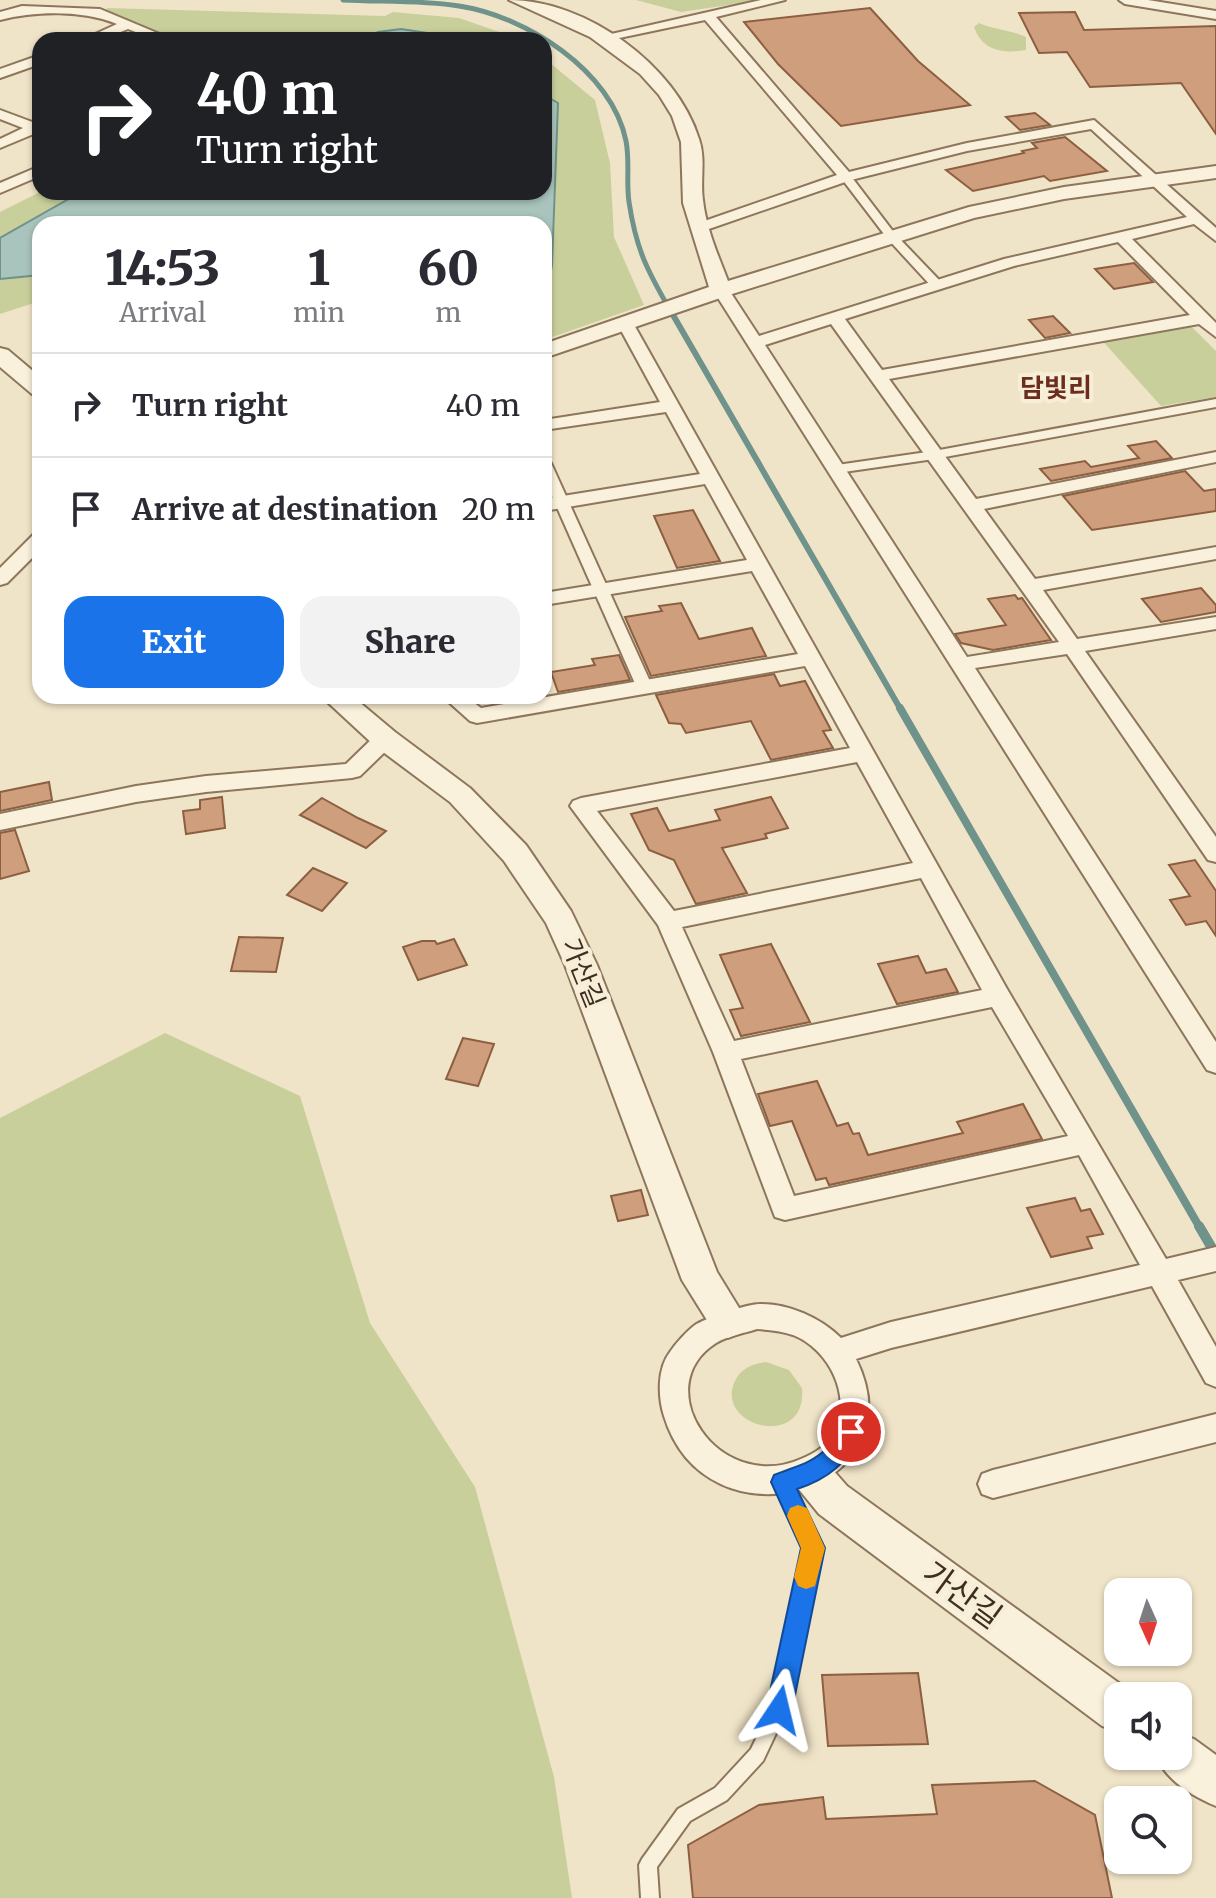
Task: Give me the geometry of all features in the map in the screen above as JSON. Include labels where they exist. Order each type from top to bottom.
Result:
[{"type":"street","points":[[517,0],[575,21],[605,37],[642,67],[673,102],[684,121],[691,143],[692,200],[712,293],[756,342],[1216,1063]]},
{"type":"street","points":[[605,37],[779,0]]},
{"type":"street","points":[[1125,0],[1216,15]]},
{"type":"street","points":[[0,16],[22,10],[100,13],[148,32]]},
{"type":"street","points":[[707,14],[846,177],[891,236],[937,285]]},
{"type":"street","points":[[109,32],[129,24]]},
{"type":"street","points":[[0,74],[32,62]]},
{"type":"street","points":[[0,114],[32,126]]},
{"type":"street","points":[[698,228],[846,177],[967,147],[1094,124],[1157,178],[1216,236]]},
{"type":"street","points":[[0,144],[32,131]]},
{"type":"street","points":[[552,348],[712,293],[969,213],[1157,178],[1216,172]]},
{"type":"street","points":[[0,189],[32,174]]},
{"type":"street","points":[[756,342],[1010,262],[1198,219]]},
{"type":"street","points":[[1120,235],[1216,332]]},
{"type":"street","points":[[878,376],[1203,318]]},
{"type":"street","points":[[836,319],[1030,586],[1216,854]]},
{"type":"street","points":[[632,321],[670,406],[998,996],[1086,1143],[1172,1270],[1216,1374]]},
{"type":"street","points":[[0,355],[32,380]]},
{"type":"street","points":[[837,469],[934,455],[1216,403]]},
{"type":"street","points":[[552,424],[670,406]]},
{"type":"street","points":[[970,506],[1216,457]]},
{"type":"street","points":[[645,688],[600,590],[553,504],[711,478]]},
{"type":"street","points":[[3,571],[32,546]]},
{"type":"street","points":[[1030,586],[1216,553]]},
{"type":"street","points":[[552,598],[757,564]]},
{"type":"street","points":[[962,664],[1216,623]]},
{"type":"street","points":[[552,704],[812,658]]},
{"type":"street","name":"가산길","points":[[344,704],[460,795],[515,853],[560,919],[581,965],[701,1280],[728,1321]]},
{"type":"street","points":[[462,704],[477,716],[549,704]]},
{"type":"street","points":[[0,822],[136,794],[206,784],[352,771],[385,739]]},
{"type":"street","points":[[864,753],[581,806],[668,921],[726,1052],[785,1209],[1086,1143]]},
{"type":"street","points":[[668,921],[929,868]]},
{"type":"street","points":[[726,1052],[998,996]]},
{"type":"street","points":[[837,1352],[891,1335],[1216,1259]]},
{"type":"street","points":[[757,1316],[787,1320],[814,1332],[837,1352],[851,1377],[856,1405],[851,1432],[835,1456],[797,1478],[752,1481],[722,1471],[698,1454],[680,1430],[672,1404],[674,1377],[685,1353],[703,1333],[728,1321],[757,1316]]},
{"type":"street","points":[[993,1484],[1216,1428]]},
{"type":"street","name":"가산길","points":[[797,1478],[833,1500],[1104,1700]]},
{"type":"street","points":[[1192,1765],[1216,1783]]},
{"type":"lane","points":[[650,1898],[648,1865],[684,1815],[721,1794],[757,1755],[779,1710],[813,1548],[797,1478]]},
{"type":"green space","points":[[636,0],[763,0],[681,12]]},
{"type":"green space","points":[[107,8],[385,16],[393,12],[459,18],[499,32],[158,32],[106,11]]},
{"type":"green space","points":[[979,23],[1026,37],[1026,50],[1002,51],[988,46],[974,27]]},
{"type":"green space","points":[[552,65],[595,100],[610,163],[614,237],[644,305],[552,337],[552,216],[32,216],[32,304],[0,314],[0,212],[32,196],[32,200],[552,200]]},
{"type":"green space","points":[[1186,324],[1216,351],[1216,397],[1161,406],[1099,337]]},
{"type":"green space","points":[[165,1033],[300,1096],[370,1323],[475,1487],[554,1777],[572,1898],[0,1898],[0,1118]]},
{"type":"green space","points":[[766,1362],[789,1370],[802,1388],[800,1408],[791,1420],[778,1426],[748,1420],[737,1410],[732,1397],[735,1381],[741,1373],[752,1365]]},
{"type":"water","points":[[401,29],[421,32],[378,32]]},
{"type":"water","points":[[552,100],[558,103],[552,265],[552,216],[39,216],[67,200],[552,200]]},
{"type":"water","points":[[32,220],[32,276],[0,279],[0,238]]},
{"type":"building","points":[[870,8],[918,61],[970,105],[841,126],[778,64],[744,22]]},
{"type":"building","points":[[1075,12],[1084,30],[1216,26],[1216,134],[1181,83],[1090,87],[1067,52],[1039,53],[1019,13]]},
{"type":"building","points":[[1035,113],[1050,125],[1020,130],[1006,117]]},
{"type":"building","points":[[1065,137],[1107,171],[1050,181],[1044,176],[973,191],[946,170],[1024,153],[1022,151],[1037,148],[1032,143]]},
{"type":"building","points":[[1134,263],[1153,282],[1114,289],[1095,269]]},
{"type":"building","points":[[1053,316],[1070,333],[1045,338],[1029,320]]},
{"type":"building","points":[[1156,441],[1172,458],[1051,481],[1040,469],[1085,461],[1091,467],[1139,458],[1128,446]]},
{"type":"building","points":[[1185,471],[1204,491],[1216,489],[1216,511],[1092,530],[1063,496]]},
{"type":"building","points":[[693,510],[720,561],[677,568],[654,516]]},
{"type":"building","points":[[1201,588],[1216,605],[1216,612],[1161,622],[1142,599]]},
{"type":"building","points":[[1015,595],[1018,599],[1022,598],[1051,640],[993,650],[961,643],[955,634],[1006,625],[988,599]]},
{"type":"building","points":[[681,603],[699,639],[752,628],[766,656],[651,676],[625,617],[662,611],[659,606]]},
{"type":"building","points":[[619,655],[630,680],[558,692],[552,672],[595,665],[592,659]]},
{"type":"building","points":[[774,674],[780,686],[805,681],[831,730],[823,731],[833,748],[771,760],[751,721],[686,733],[681,724],[669,723],[656,695]]},
{"type":"building","points":[[49,782],[52,800],[0,811],[0,792]]},
{"type":"building","points":[[222,797],[225,828],[186,834],[183,811],[200,809],[200,800]]},
{"type":"building","points":[[771,797],[788,828],[765,834],[767,838],[722,848],[747,893],[696,904],[674,860],[649,850],[631,814],[657,808],[669,831],[720,820],[715,810]]},
{"type":"building","points":[[322,798],[386,831],[366,848],[300,815]]},
{"type":"building","points":[[15,830],[29,871],[0,879],[0,833]]},
{"type":"building","points":[[1195,860],[1216,891],[1216,936],[1206,921],[1186,925],[1170,900],[1190,896],[1169,865]]},
{"type":"building","points":[[313,868],[347,883],[322,911],[287,895]]},
{"type":"building","points":[[239,937],[283,938],[276,972],[231,971]]},
{"type":"building","points":[[454,939],[467,965],[418,980],[403,947],[422,941],[435,941],[437,944]]},
{"type":"building","points":[[771,944],[810,1022],[741,1036],[730,1010],[743,1008],[720,955]]},
{"type":"building","points":[[918,956],[926,973],[946,969],[958,992],[897,1004],[878,964]]},
{"type":"building","points":[[463,1038],[494,1044],[478,1086],[446,1079]]},
{"type":"building","points":[[817,1081],[837,1126],[848,1123],[853,1134],[859,1133],[868,1155],[963,1133],[957,1122],[1023,1104],[1042,1139],[829,1185],[826,1178],[816,1180],[792,1121],[770,1126],[758,1094]]},
{"type":"building","points":[[641,1190],[648,1215],[618,1221],[611,1196]]},
{"type":"building","points":[[1075,1198],[1081,1211],[1090,1209],[1103,1234],[1087,1237],[1092,1248],[1051,1257],[1027,1208]]},
{"type":"building","points":[[918,1673],[928,1744],[828,1746],[822,1675]]},
{"type":"building","points":[[1035,1781],[1095,1815],[1104,1874],[1107,1874],[1112,1898],[693,1898],[688,1845],[759,1805],[823,1797],[826,1819],[937,1814],[932,1785]]},
{"type":"waterway","points":[[343,0],[459,6],[511,21],[532,32]]},
{"type":"waterway","points":[[552,44],[585,70],[618,116],[626,141],[628,194],[635,233],[649,271],[670,310]]},
{"type":"waterway","points":[[669,308],[901,710]]},
{"type":"waterway","points":[[900,708],[1200,1228]]},
{"type":"waterway","points":[[1199,1226],[1216,1255]]},
{"type":"slow traffic","points":[[798,1516],[813,1548],[806,1577]]},
{"type":"district","name":"담빛리","points":[[1056,388]]},
{"type":"route","points":[[779,1710],[813,1548],[782,1482],[811,1474],[835,1456],[851,1432]]}]
